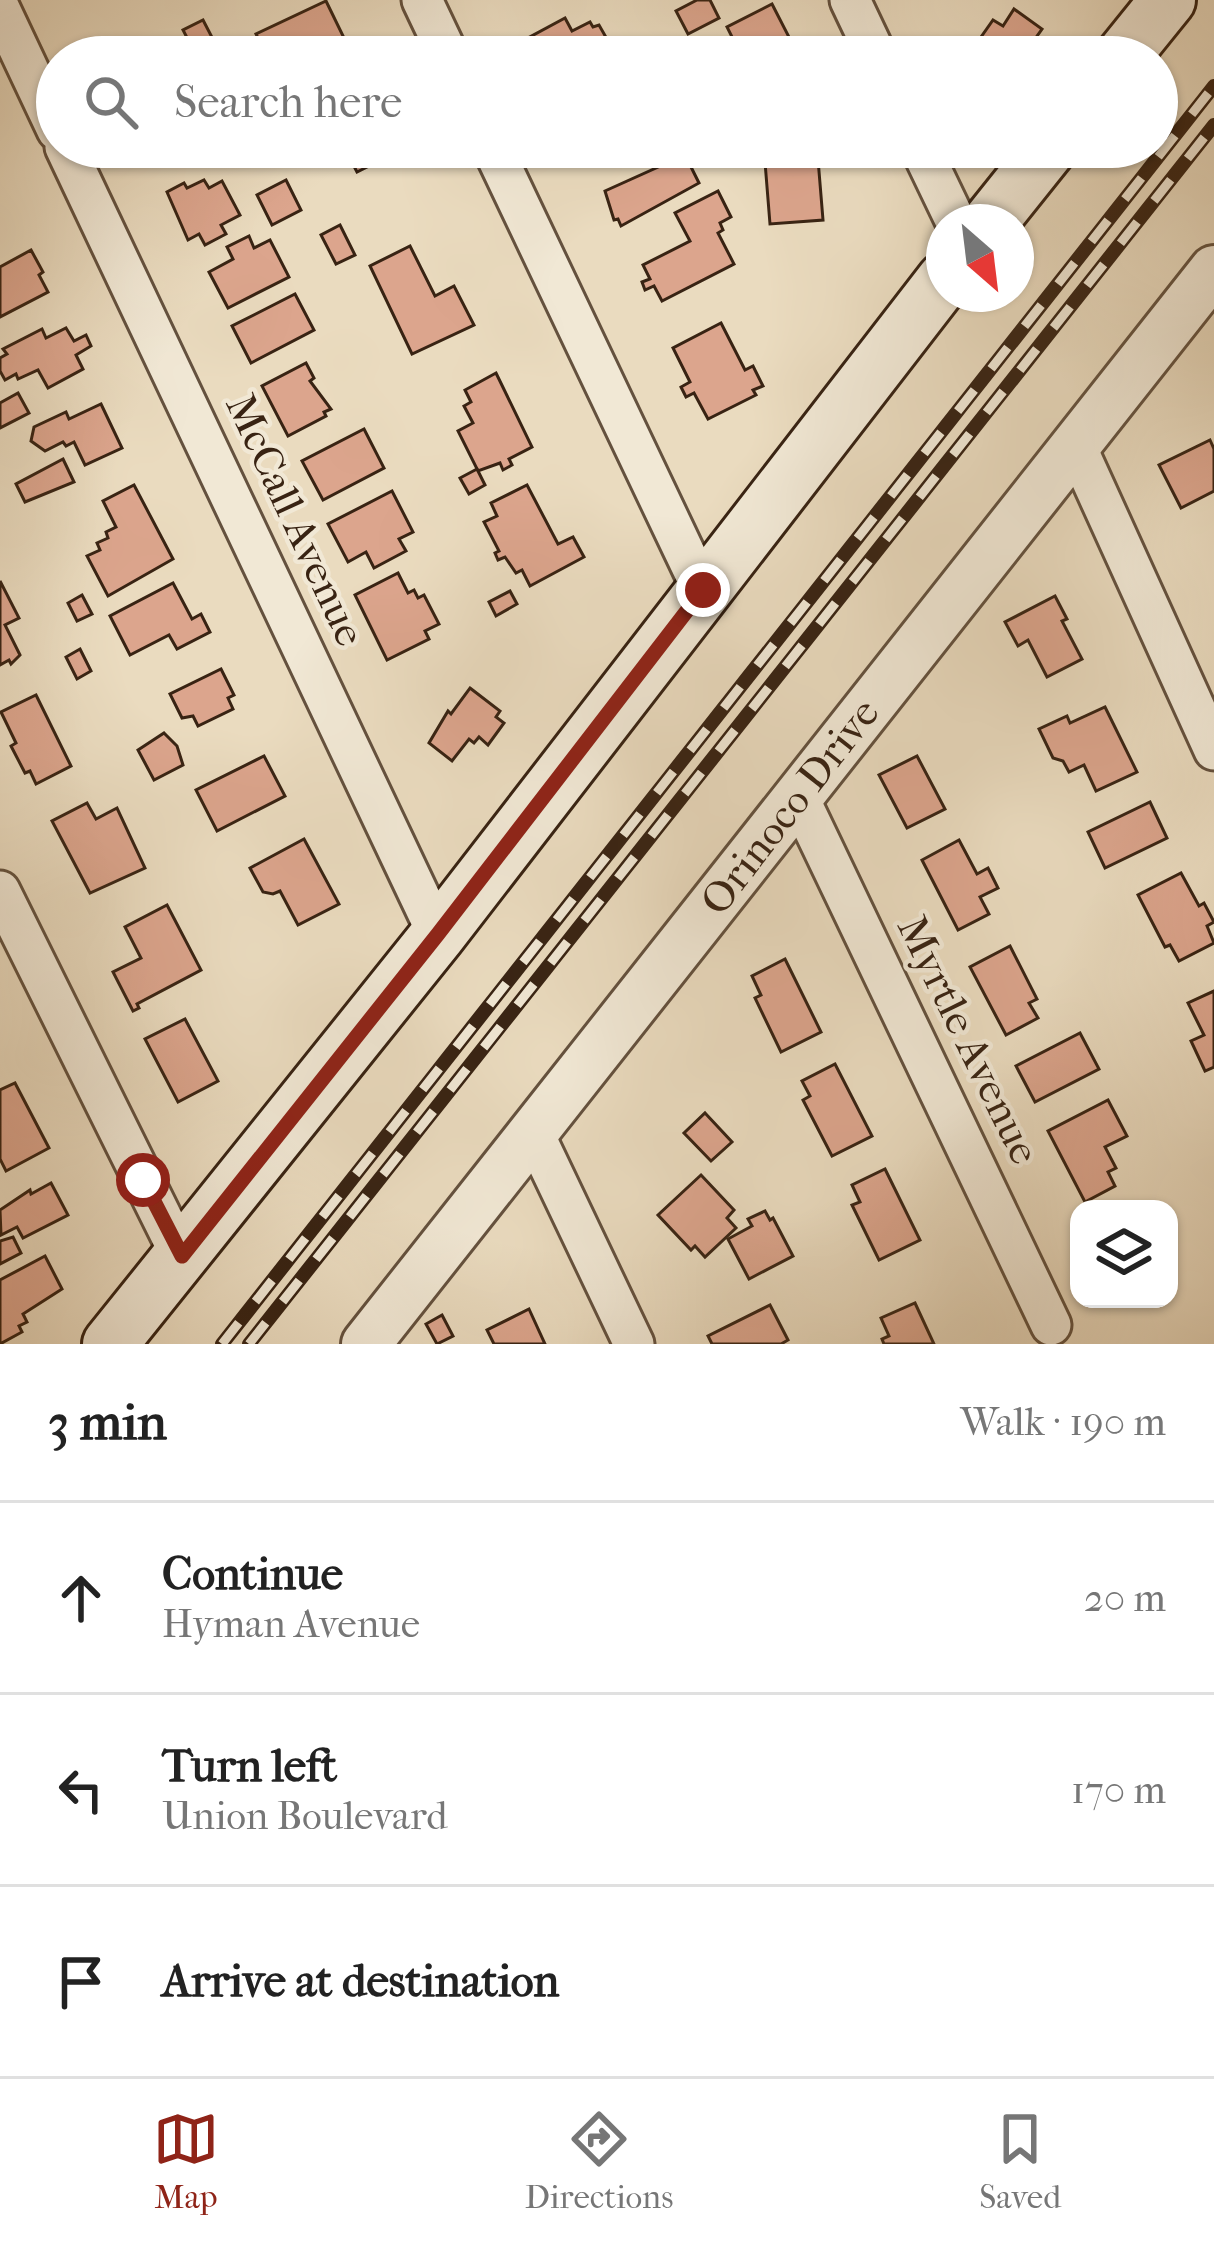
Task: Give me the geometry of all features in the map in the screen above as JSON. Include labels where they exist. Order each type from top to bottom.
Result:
[{"type":"main road","points":[[1139,36],[1168,0]]},
{"type":"main road","points":[[1004,204],[1033,168]]},
{"type":"main road","points":[[110,1344],[438,934],[926,303]]},
{"type":"street","points":[[422,0],[439,36]]},
{"type":"street","points":[[850,0],[867,36]]},
{"type":"street","points":[[0,9],[36,85]]},
{"type":"street","name":"McCall Avenue","points":[[75,168],[438,934]]},
{"type":"street","points":[[502,168],[703,590]]},
{"type":"street","points":[[930,168],[947,204]]},
{"type":"street","name":"Orinoco Drive","points":[[366,1344],[1214,270]]},
{"type":"street","points":[[1076,446],[1214,751]]},
{"type":"street","name":"Myrtle Avenue","points":[[798,796],[1051,1325]]},
{"type":"street","points":[[0,891],[182,1256]]},
{"type":"street","points":[[534,1134],[634,1344]]},
{"type":"building","points":[[697,0],[710,0],[719,18],[688,34],[676,11]]},
{"type":"building","points":[[326,1],[343,36],[257,36]]},
{"type":"building","points":[[772,4],[788,36],[732,36],[727,27]]},
{"type":"building","points":[[1014,9],[1042,29],[1037,36],[982,36],[993,20],[1003,26]]},
{"type":"building","points":[[565,18],[572,31],[590,22],[593,27],[599,25],[605,36],[532,36]]},
{"type":"building","points":[[203,20],[211,36],[186,36],[183,30]]},
{"type":"building","points":[[656,168],[692,168],[699,183],[621,226],[614,220],[605,191]]},
{"type":"building","points":[[765,168],[819,168],[823,220],[770,224]]},
{"type":"building","points":[[204,180],[209,188],[222,181],[240,215],[221,225],[226,234],[205,245],[199,234],[188,240],[167,192]]},
{"type":"building","points":[[286,180],[301,210],[272,225],[257,195]]},
{"type":"building","points":[[718,191],[731,217],[720,223],[723,230],[718,233],[734,264],[662,301],[654,286],[645,290],[642,282],[650,279],[643,265],[690,241],[675,213]]},
{"type":"building","points":[[340,225],[355,255],[336,264],[321,235]]},
{"type":"building","points":[[249,236],[254,248],[270,240],[289,277],[228,308],[209,272],[233,259],[227,247]]},
{"type":"building","points":[[410,246],[435,296],[454,286],[474,325],[412,354],[370,266]]},
{"type":"building","points":[[31,250],[48,292],[0,317],[0,267]]},
{"type":"building","points":[[295,294],[314,330],[251,363],[232,326]]},
{"type":"building","points":[[721,323],[745,370],[753,366],[763,386],[753,390],[756,395],[708,419],[694,393],[686,397],[681,387],[690,382],[673,348]]},
{"type":"building","points":[[66,328],[74,341],[86,335],[91,346],[76,355],[83,369],[48,388],[38,370],[5,380],[0,371],[0,358],[7,354],[3,349],[42,329],[46,338]]},
{"type":"building","points":[[306,363],[314,378],[310,381],[331,409],[288,436],[262,386]]},
{"type":"building","points":[[496,373],[532,447],[509,459],[512,465],[503,470],[500,463],[478,471],[458,431],[473,423],[464,406],[471,402],[465,390]]},
{"type":"building","points":[[18,393],[29,413],[0,428],[0,403]]},
{"type":"building","points":[[101,404],[122,448],[85,465],[74,442],[45,451],[31,441],[34,427],[66,412],[69,419]]},
{"type":"building","points":[[364,429],[384,468],[323,500],[302,461]]},
{"type":"building","points":[[1210,440],[1214,491],[1181,508],[1159,465]]},
{"type":"building","points":[[63,459],[74,482],[25,502],[16,484]]},
{"type":"building","points":[[477,469],[485,485],[469,494],[460,478]]},
{"type":"building","points":[[134,485],[173,559],[108,596],[87,556],[100,550],[97,543],[116,527],[103,501]]},
{"type":"building","points":[[527,485],[558,544],[573,537],[584,557],[530,586],[522,570],[516,573],[505,557],[498,560],[495,553],[499,551],[484,522],[497,516],[491,503]]},
{"type":"building","points":[[392,491],[413,532],[399,539],[406,551],[374,568],[366,552],[348,562],[328,524]]},
{"type":"building","points":[[398,573],[408,593],[414,590],[418,598],[424,595],[439,624],[425,631],[429,639],[387,660],[355,595]]},
{"type":"building","points":[[0,581],[19,618],[5,625],[20,655],[11,664],[9,660],[0,665]]},
{"type":"building","points":[[173,583],[192,619],[201,614],[210,632],[177,649],[169,635],[130,655],[110,616]]},
{"type":"building","points":[[510,591],[517,604],[496,616],[489,602]]},
{"type":"building","points":[[82,595],[92,614],[77,621],[68,603]]},
{"type":"building","points":[[1055,596],[1082,659],[1047,677],[1028,640],[1018,646],[1005,622]]},
{"type":"building","points":[[80,649],[91,671],[77,679],[66,657]]},
{"type":"building","points":[[221,669],[234,695],[228,698],[233,709],[198,726],[193,716],[182,718],[170,694]]},
{"type":"building","points":[[470,688],[500,711],[496,717],[504,723],[488,745],[479,737],[474,743],[469,739],[452,761],[429,743],[448,711],[451,714]]},
{"type":"building","points":[[36,695],[71,766],[36,784],[11,746],[16,743],[1,712]]},
{"type":"building","points":[[1105,707],[1137,772],[1096,791],[1084,765],[1069,772],[1063,761],[1053,758],[1039,729],[1067,716],[1070,723]]},
{"type":"building","points":[[164,733],[177,746],[183,765],[154,780],[138,750]]},
{"type":"building","points":[[264,756],[285,796],[217,831],[196,790]]},
{"type":"building","points":[[917,756],[945,809],[907,828],[879,775]]},
{"type":"building","points":[[1150,802],[1167,838],[1105,868],[1088,832]]},
{"type":"building","points":[[87,803],[96,819],[117,808],[145,868],[90,893],[52,821]]},
{"type":"building","points":[[304,839],[339,904],[298,925],[280,891],[263,892],[250,868]]},
{"type":"building","points":[[959,840],[977,874],[988,868],[998,888],[980,897],[989,914],[958,930],[922,860]]},
{"type":"building","points":[[1181,873],[1214,922],[1207,926],[1214,943],[1179,961],[1170,945],[1165,947],[1138,895]]},
{"type":"building","points":[[167,905],[201,970],[137,1004],[139,1008],[133,1011],[113,972],[141,958],[125,927]]},
{"type":"building","points":[[1010,946],[1037,999],[1029,1003],[1038,1018],[1006,1035],[970,967]]},
{"type":"building","points":[[785,959],[821,1032],[781,1052],[755,998],[761,995],[752,976]]},
{"type":"building","points":[[1214,991],[1214,1067],[1205,1071],[1191,1041],[1204,1035],[1188,1003]]},
{"type":"building","points":[[185,1019],[218,1081],[178,1102],[145,1039]]},
{"type":"building","points":[[1080,1033],[1099,1069],[1035,1102],[1016,1066]]},
{"type":"building","points":[[835,1064],[872,1136],[832,1156],[803,1100],[810,1096],[802,1081]]},
{"type":"building","points":[[15,1083],[49,1148],[6,1171],[0,1159],[0,1090]]},
{"type":"building","points":[[1108,1100],[1127,1136],[1105,1147],[1116,1168],[1108,1172],[1115,1186],[1084,1200],[1048,1131]]},
{"type":"building","points":[[705,1113],[732,1142],[711,1161],[684,1133]]},
{"type":"building","points":[[885,1169],[920,1240],[879,1260],[852,1205],[860,1202],[852,1185]]},
{"type":"building","points":[[701,1175],[734,1210],[727,1218],[736,1228],[705,1257],[695,1246],[691,1250],[658,1215]]},
{"type":"building","points":[[51,1183],[68,1215],[23,1238],[17,1227],[1,1235],[0,1210],[30,1190],[31,1194]]},
{"type":"building","points":[[765,1211],[793,1256],[749,1279],[728,1239],[752,1226],[748,1219]]},
{"type":"building","points":[[13,1237],[21,1253],[0,1264],[0,1241]]},
{"type":"building","points":[[45,1256],[62,1289],[23,1314],[27,1322],[19,1326],[22,1332],[0,1344],[0,1280]]},
{"type":"building","points":[[915,1303],[934,1344],[884,1344],[882,1339],[889,1336],[881,1318]]},
{"type":"building","points":[[770,1305],[788,1340],[781,1344],[712,1344],[708,1336]]},
{"type":"building","points":[[529,1309],[545,1344],[494,1344],[487,1330]]},
{"type":"building","points":[[442,1315],[453,1336],[437,1344],[426,1324]]},
{"type":"railway","points":[[1178,132],[1214,86]]},
{"type":"railway","points":[[249,1344],[1214,125]]},
{"type":"railway","points":[[222,1344],[1149,168]]},
{"type":"route","points":[[143,1180],[182,1256],[703,590]]}]
